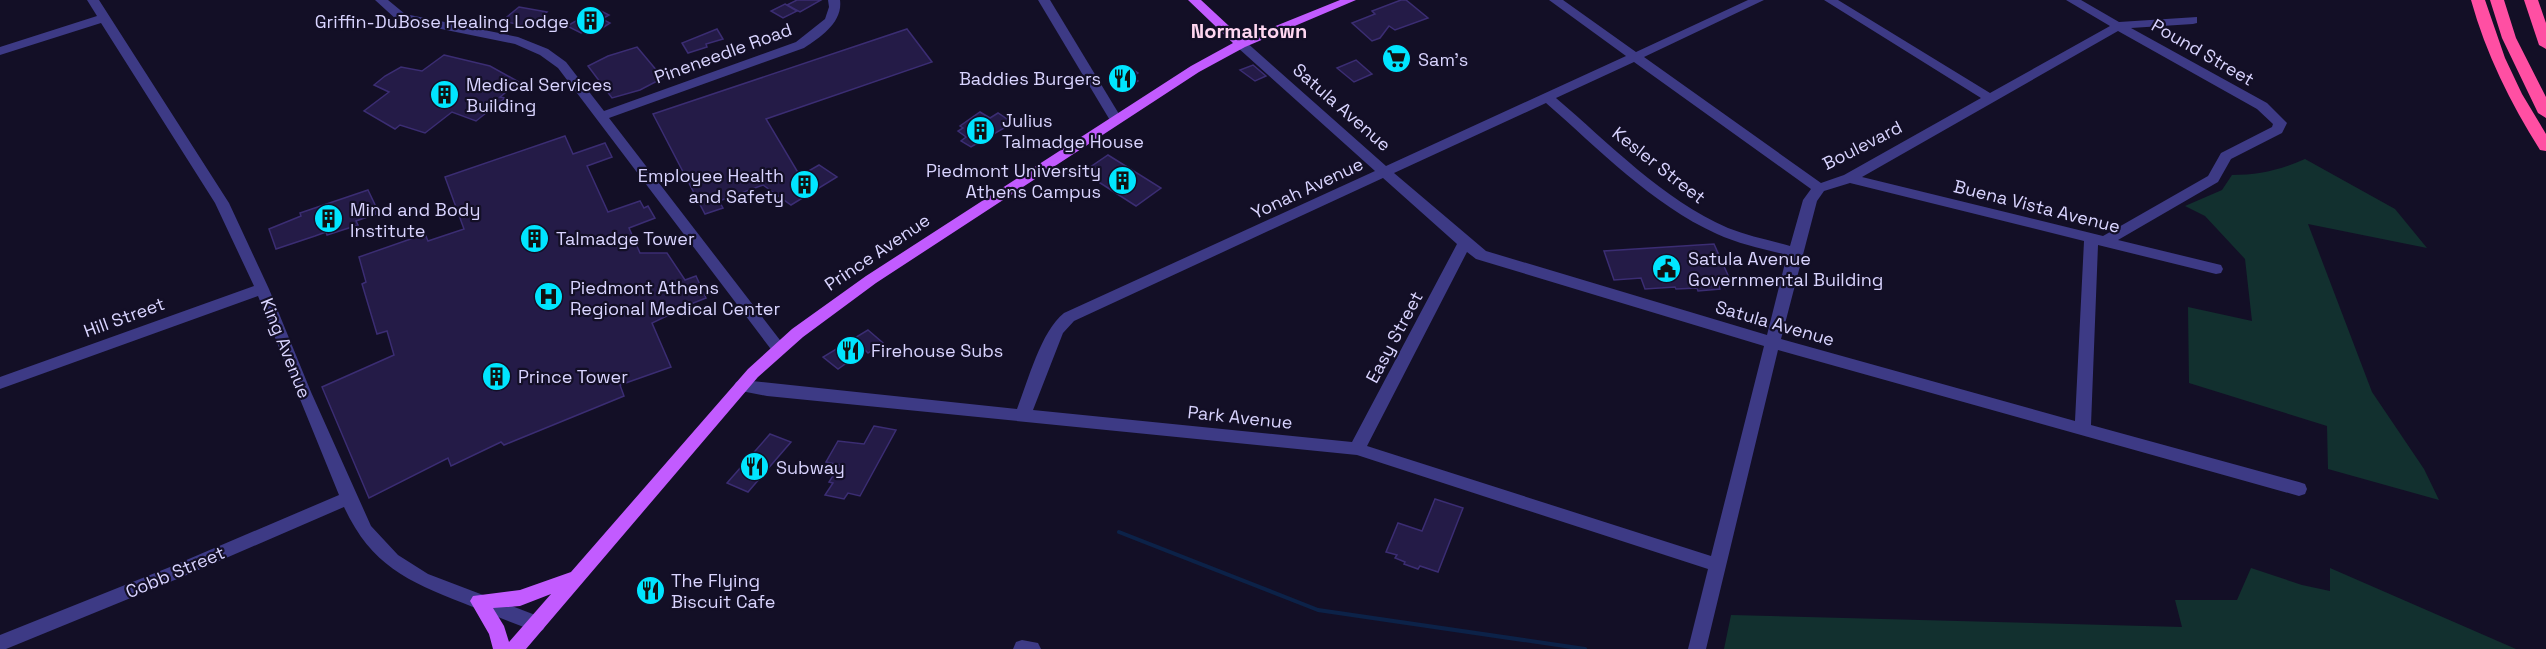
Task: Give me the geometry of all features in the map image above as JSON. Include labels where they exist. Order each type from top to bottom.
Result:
[{"type":"highway","points":[[2478,0],[2502,69],[2546,146]]},
{"type":"highway","points":[[2497,0],[2519,60],[2546,113]]},
{"type":"highway","points":[[2531,0],[2546,45]]},
{"type":"main road","points":[[1194,0],[1241,44]]},
{"type":"main road","name":"Prince Avenue","points":[[515,649],[742,386],[778,348],[912,253],[1195,69],[1241,44],[1350,0]]},
{"type":"main road","points":[[502,649],[498,632],[479,601],[520,598],[578,577]]},
{"type":"street","name":"King Avenue","points":[[93,0],[222,203],[262,289],[348,498],[366,531],[392,560],[422,579],[537,624]]},
{"type":"street","points":[[381,0],[401,17],[518,41],[544,52],[562,65],[778,348]]},
{"type":"street","name":"Pineneedle Road","points":[[602,116],[800,45],[812,38],[830,19],[836,5],[834,0]]},
{"type":"street","points":[[1044,0],[1116,119]]},
{"type":"street","points":[[1555,0],[1820,188]]},
{"type":"street","name":"Yonah Avenue","points":[[1023,415],[1055,333],[1060,324],[1069,317],[1758,0]]},
{"type":"street","points":[[1830,0],[1988,98]]},
{"type":"street","name":"Pound Street","points":[[2073,0],[2262,106],[2280,123],[2277,130],[2226,156],[2213,179],[2098,240]]},
{"type":"street","points":[[0,51],[104,18]]},
{"type":"street","name":"Boulevard","points":[[1697,649],[1795,252],[1810,200],[1820,188],[1849,178],[2120,25],[2193,20]]},
{"type":"street","name":"Satula Avenue","points":[[1241,44],[1481,255],[1774,344],[2299,489]]},
{"type":"street","name":"Kesler Street","points":[[1547,97],[1666,198],[1699,219],[1732,235],[1795,252]]},
{"type":"street","name":"Buena Vista Avenue","points":[[1849,178],[2216,269]]},
{"type":"street","points":[[2083,429],[2098,240]]},
{"type":"street","name":"Easy Street","points":[[1357,449],[1465,243]]},
{"type":"street","name":"Hill Street","points":[[0,383],[262,289]]},
{"type":"street","name":"Park Avenue","points":[[742,386],[1357,449],[1718,566]]},
{"type":"street","name":"Cobb Street","points":[[0,643],[176,572],[348,498]]},
{"type":"green space","points":[[2305,159],[2395,209],[2427,248],[2308,224],[2372,392],[2424,469],[2439,500],[2328,469],[2327,426],[2189,383],[2188,307],[2252,321],[2245,259],[2205,216],[2185,206],[2222,190],[2232,175],[2269,171]]},
{"type":"green space","points":[[2251,568],[2302,585],[2330,591],[2330,568],[2516,649],[1724,649],[1731,615],[2182,627],[2175,600],[2237,600]]},
{"type":"building","points":[[797,0],[821,0],[800,12],[787,5]]},
{"type":"building","points":[[1406,0],[1428,18],[1395,30],[1389,26],[1380,38],[1372,41],[1352,23],[1375,14],[1372,11]]},
{"type":"building","points":[[785,4],[797,11],[783,18],[771,11]]},
{"type":"building","points":[[519,7],[547,12],[531,27],[502,21]]},
{"type":"building","name":"Griffin-DuBose Healing Lodge","points":[[597,9],[609,15],[602,19],[610,23],[596,32],[591,29],[581,33],[567,26]]},
{"type":"building","points":[[717,29],[723,39],[706,44],[707,47],[688,53],[682,43]]},
{"type":"building","points":[[907,29],[932,62],[766,119],[800,176],[819,165],[837,177],[791,205],[763,185],[719,201],[723,208],[705,214],[653,114]]},
{"type":"building","points":[[637,47],[663,78],[640,90],[612,98],[588,66],[608,56]]},
{"type":"building","name":"Medical Services Building","points":[[444,55],[490,66],[519,82],[500,97],[505,98],[476,121],[452,112],[425,133],[400,125],[395,129],[364,111],[389,92],[374,85],[385,76],[401,67],[422,71]]},
{"type":"building","points":[[1356,60],[1372,74],[1354,82],[1337,68]]},
{"type":"building","points":[[1253,65],[1266,76],[1255,81],[1240,70]]},
{"type":"building","name":"Baddies Burgers","points":[[1127,66],[1138,73],[1132,77],[1138,81],[1126,88],[1109,78]]},
{"type":"building","name":"Julius Talmadge House","points":[[980,112],[990,118],[998,113],[1013,123],[971,147],[961,141],[966,137],[958,131],[963,128],[960,126]]},
{"type":"building","name":"Prince Tower","points":[[565,136],[573,154],[605,143],[612,157],[587,166],[608,212],[640,201],[644,208],[648,206],[655,218],[629,228],[640,253],[667,253],[685,280],[696,276],[706,298],[673,311],[652,323],[671,367],[620,385],[624,396],[504,445],[501,442],[451,466],[448,458],[369,498],[322,387],[394,355],[387,331],[377,334],[362,284],[366,282],[359,257],[425,234],[428,241],[464,229],[445,177]]},
{"type":"building","name":"Piedmont University Athens Campus","points":[[1108,155],[1161,188],[1136,206],[1083,172]]},
{"type":"building","name":"Mind and Body Institute","points":[[368,190],[377,209],[376,214],[356,221],[358,225],[327,235],[326,232],[276,249],[269,229],[301,216],[300,213]]},
{"type":"building","name":"Satula Avenue Governmental Building","points":[[1714,244],[1732,284],[1719,285],[1720,289],[1698,291],[1697,288],[1676,289],[1675,287],[1645,289],[1641,278],[1614,280],[1604,251]]},
{"type":"building","name":"Firehouse Subs","points":[[868,330],[883,343],[868,353],[865,350],[838,369],[823,357]]},
{"type":"building","points":[[874,426],[896,430],[860,496],[848,493],[844,499],[825,495],[833,483],[829,482],[840,465],[826,462],[838,441],[864,444]]},
{"type":"building","name":"Subway","points":[[770,434],[791,442],[748,492],[727,483]]},
{"type":"building","points":[[1435,499],[1463,508],[1438,572],[1404,564],[1405,562],[1395,558],[1397,555],[1386,552],[1398,523],[1422,531]]},
{"type":"waterway","points":[[1119,532],[1318,610],[1585,649]]},
{"type":"place","name":"Griffin-DuBose Healing Lodge","points":[[590,21]]},
{"type":"place","name":"Sam's","points":[[1397,59]]},
{"type":"place","name":"Baddies Burgers","points":[[1122,78]]},
{"type":"place","name":"Medical Services Building","points":[[445,94]]},
{"type":"place","name":"Julius Talmadge House","points":[[981,130]]},
{"type":"place","name":"Piedmont University Athens Campus","points":[[1122,180]]},
{"type":"place","name":"Employee Health and Safety","points":[[805,185]]},
{"type":"place","name":"Mind and Body Institute","points":[[329,219]]},
{"type":"place","name":"Talmadge Tower","points":[[535,238]]},
{"type":"place","name":"Satula Avenue Governmental Building","points":[[1667,268]]},
{"type":"place","name":"Piedmont Athens Regional Medical Center","points":[[549,297]]},
{"type":"place","name":"Firehouse Subs","points":[[850,350]]},
{"type":"place","name":"Prince Tower","points":[[497,376]]},
{"type":"place","name":"Subway","points":[[755,467]]},
{"type":"place","name":"The Flying Biscuit Cafe","points":[[650,590]]},
{"type":"district","name":"Normaltown","points":[[1249,31]]}]
